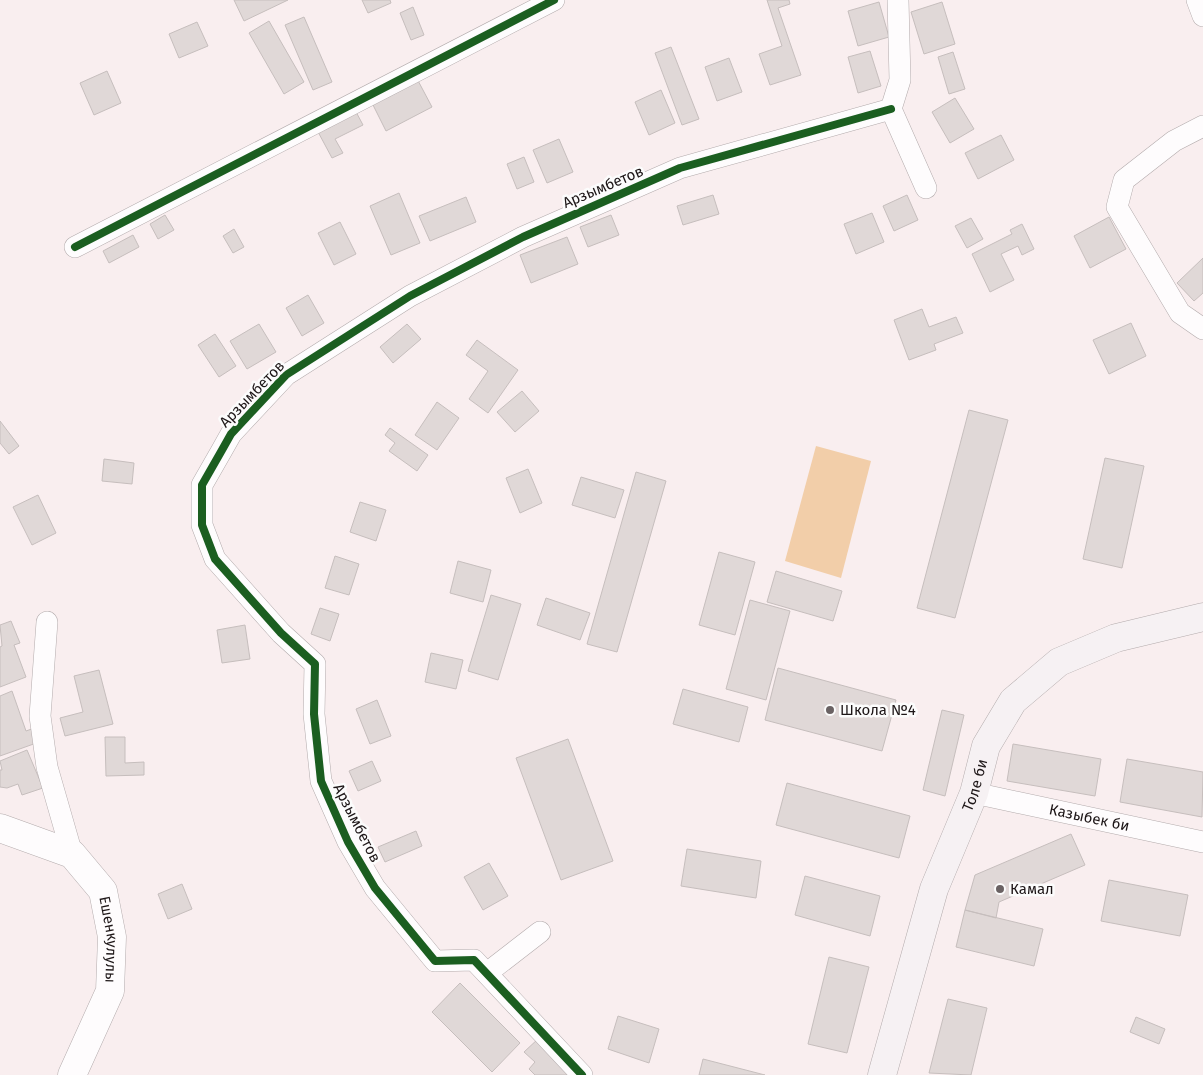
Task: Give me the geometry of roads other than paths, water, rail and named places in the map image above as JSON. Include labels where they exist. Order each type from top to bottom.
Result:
[{"type":"main road","name":"Толе би","points":[[882,1075],[934,889],[974,793],[986,746],[1012,701],[1059,662],[1116,638],[1203,617]]},
{"type":"street","points":[[75,247],[554,0]]},
{"type":"street","points":[[898,0],[900,80],[891,109],[926,188]]},
{"type":"street","points":[[1197,0],[1203,16]]},
{"type":"street","name":"Арзымбетов","points":[[582,1075],[474,960],[435,961],[375,888],[348,842],[321,781],[314,714],[314,664],[281,633],[216,559],[202,525],[202,485],[231,434],[286,375],[410,296],[523,237],[680,168],[891,109]]},
{"type":"street","points":[[1203,126],[1174,142],[1124,180],[1116,207],[1180,313],[1203,329]]},
{"type":"street","points":[[47,622],[40,716],[47,767],[72,854]]},
{"type":"street","name":"Казыбек би","points":[[974,793],[1203,842]]},
{"type":"street","points":[[0,828],[72,854]]},
{"type":"street","name":"Ешенкулулы","points":[[72,854],[103,891],[112,937],[110,991],[72,1075]]},
{"type":"street","points":[[487,973],[540,932]]},
{"type":"place","name":"Школа №4","points":[[830,710]]},
{"type":"place","name":"Камал","points":[[1000,889]]}]
